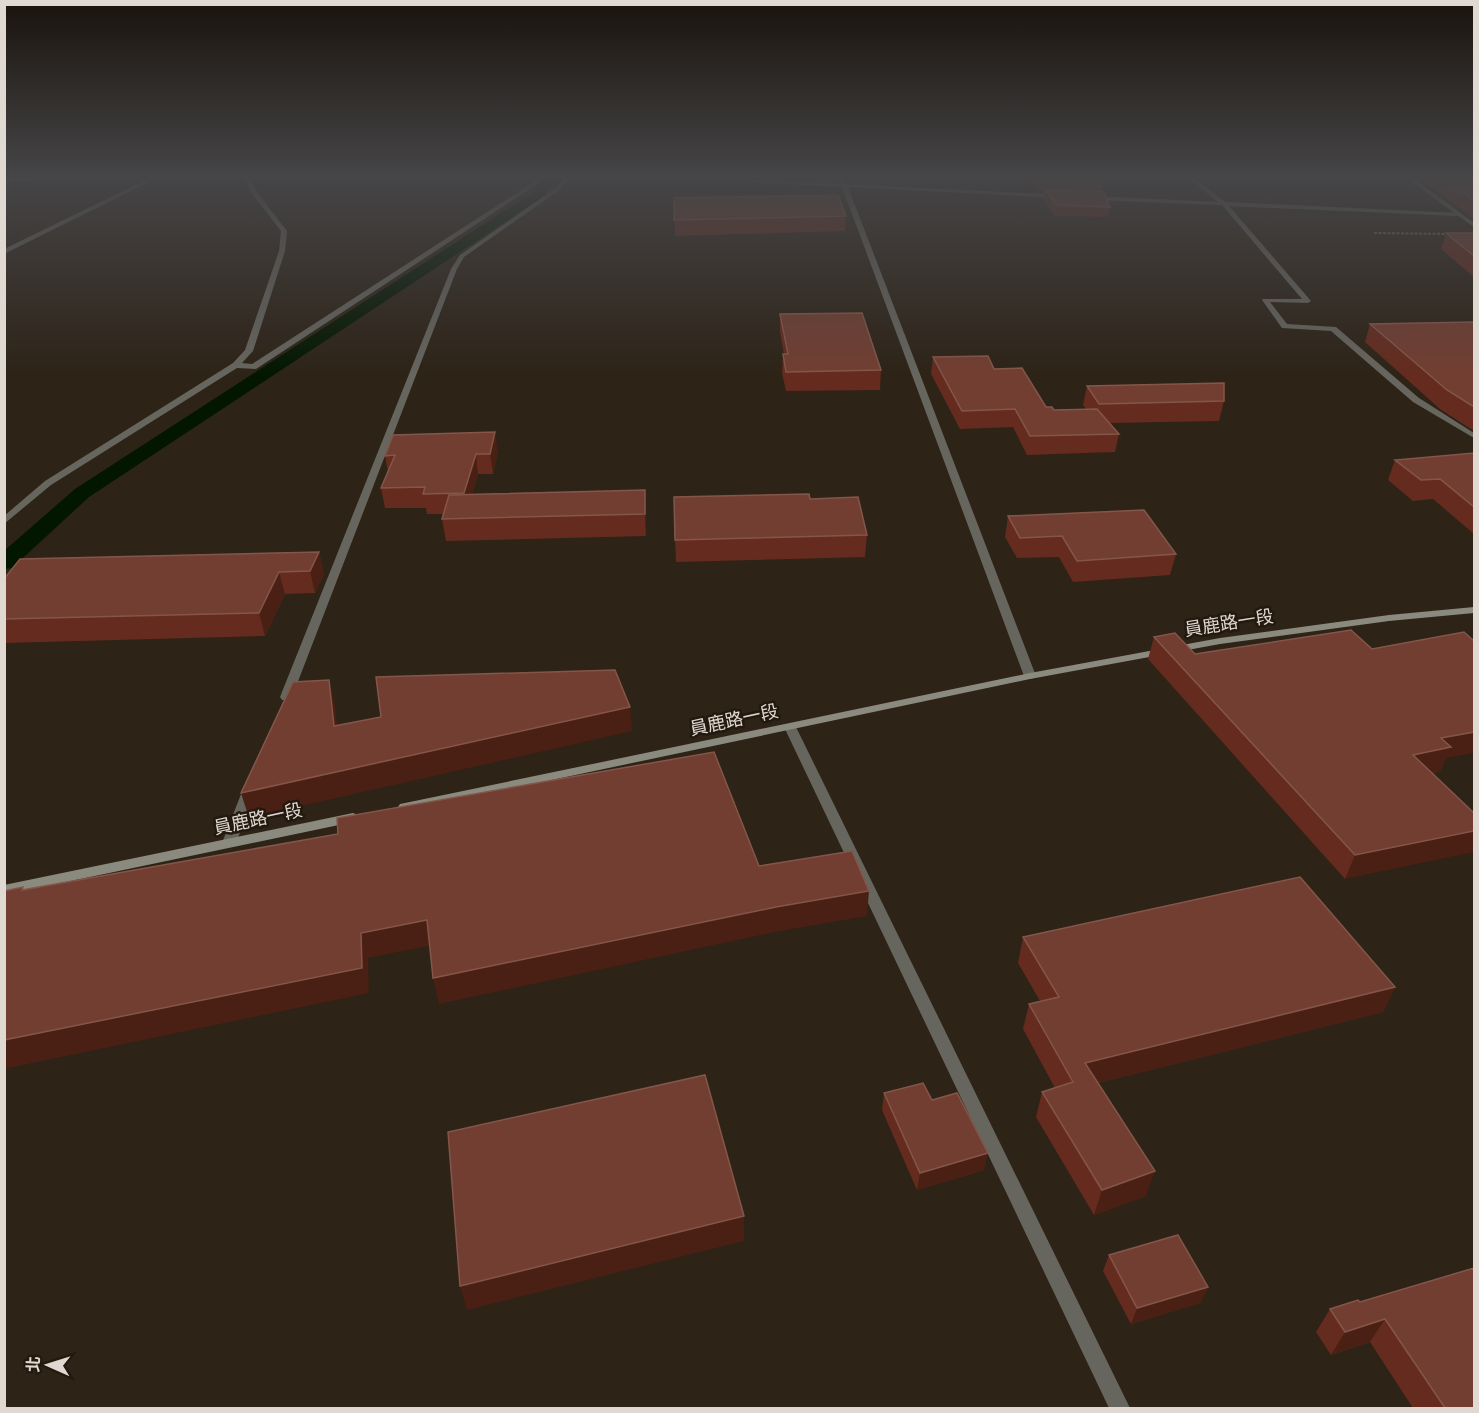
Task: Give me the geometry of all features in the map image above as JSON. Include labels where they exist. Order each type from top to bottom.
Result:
[{"type":"main road","name":"員鹿路一段","points":[[393,809],[1030,676],[1220,641],[1389,618],[1472,612]]},
{"type":"main road","name":"員鹿路一段","points":[[4,890],[369,814]]},
{"type":"street","points":[[4,252],[20,244]]},
{"type":"street","points":[[4,521],[48,483],[236,365],[249,351],[283,244]]},
{"type":"street","points":[[236,365],[253,367],[443,244]]},
{"type":"street","points":[[281,711],[454,269],[462,256],[479,244]]},
{"type":"street","points":[[866,244],[1030,676]]},
{"type":"street","points":[[1259,244],[1308,301],[1265,300],[1285,326],[1333,329],[1416,400],[1474,436]]},
{"type":"street","points":[[790,727],[1120,1408]]},
{"type":"street","points":[[229,843],[255,777]]},
{"type":"building","points":[[1459,244],[1474,244],[1474,256]]},
{"type":"building","points":[[862,313],[881,370],[786,372],[783,354],[788,354],[780,314]]},
{"type":"building","points":[[1474,322],[1474,407],[1447,390],[1370,324]]},
{"type":"building","points":[[988,356],[994,369],[1022,368],[1046,407],[1052,407],[1054,410],[1097,409],[1119,434],[1030,436],[1015,409],[962,411],[933,357]]},
{"type":"building","points":[[1224,383],[1224,401],[1099,404],[1087,386]]},
{"type":"building","points":[[495,432],[490,454],[476,454],[464,493],[423,494],[425,487],[381,488],[395,455],[385,456],[393,435]]},
{"type":"building","points":[[1474,453],[1474,507],[1440,479],[1421,480],[1395,460]]},
{"type":"building","points":[[645,490],[645,514],[442,519],[449,495]]},
{"type":"building","points":[[809,494],[810,499],[858,497],[867,535],[675,540],[674,497]]},
{"type":"building","points":[[1144,510],[1176,554],[1077,561],[1062,536],[1020,538],[1008,516]]},
{"type":"building","points":[[319,552],[310,571],[279,572],[259,613],[4,619],[4,579],[20,559]]},
{"type":"building","points":[[1351,630],[1372,649],[1464,632],[1474,641],[1474,732],[1441,738],[1451,747],[1413,755],[1474,813],[1474,831],[1355,855],[1154,637],[1175,633],[1195,654]]},
{"type":"building","points":[[615,670],[630,707],[241,793],[293,682],[329,680],[334,726],[381,717],[376,677]]},
{"type":"building","points":[[714,752],[759,866],[852,851],[869,891],[776,907],[433,978],[427,920],[361,933],[362,968],[4,1040],[4,891],[23,887],[22,890],[338,834],[337,818]]},
{"type":"building","points":[[1300,877],[1395,987],[1085,1063],[1155,1171],[1102,1190],[1042,1092],[1073,1082],[1029,1004],[1059,997],[1023,937]]},
{"type":"building","points":[[705,1075],[744,1216],[460,1286],[448,1132]]},
{"type":"building","points":[[923,1083],[932,1100],[957,1093],[988,1153],[920,1173],[884,1093]]},
{"type":"building","points":[[1178,1235],[1208,1287],[1137,1308],[1109,1255]]},
{"type":"building","points":[[1474,1268],[1474,1408],[1445,1408],[1385,1319],[1345,1332],[1330,1309],[1358,1300],[1360,1302]]},
{"type":"waterway","points":[[4,563],[82,493],[463,244]]}]
